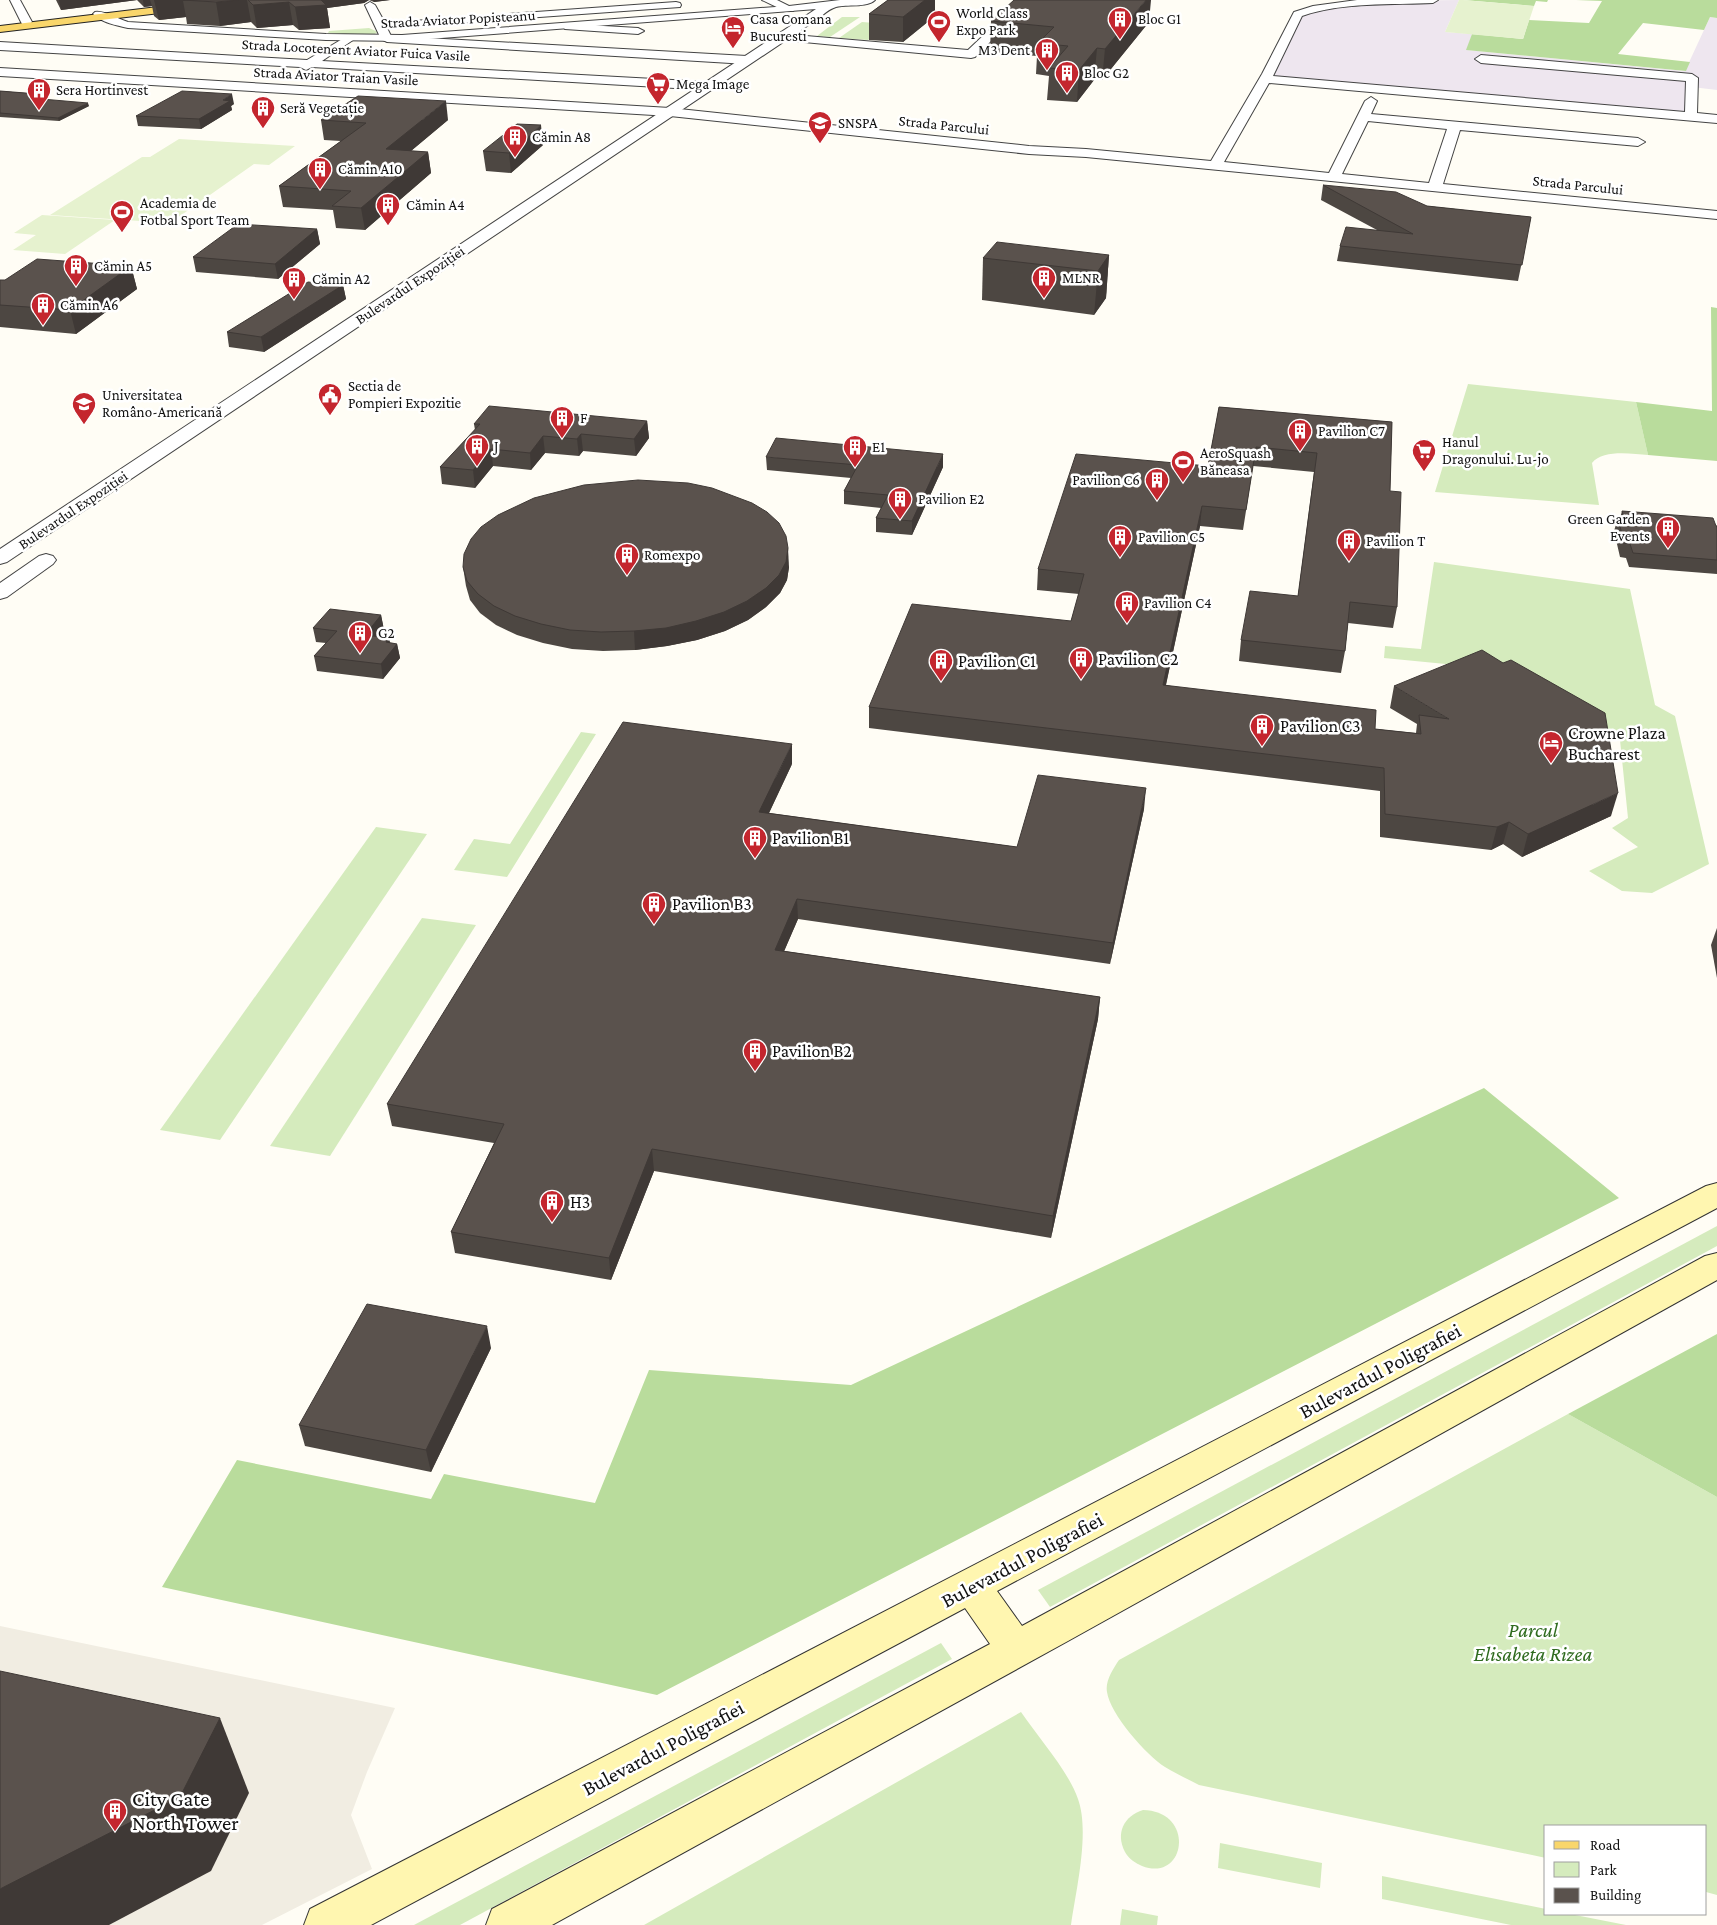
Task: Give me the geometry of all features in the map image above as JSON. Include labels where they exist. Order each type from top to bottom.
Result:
[{"type":"main road","points":[[117,16],[215,0]]},
{"type":"main road","points":[[0,27],[26,22],[101,15],[117,16],[244,0]]},
{"type":"main road","points":[[0,27],[75,20],[101,15]]},
{"type":"main road","name":"Bulevardul Poligrafiei","points":[[326,1925],[1717,1194]]},
{"type":"main road","points":[[508,1925],[1717,1265]]},
{"type":"main road","points":[[972,1587],[1016,1649]]},
{"type":"street","points":[[15,0],[26,22]]},
{"type":"street","points":[[378,21],[619,0]]},
{"type":"street","points":[[767,0],[789,9]]},
{"type":"street","name":"Strada Aviator Popișteanu","points":[[75,20],[117,16],[128,25],[387,39],[568,27],[789,9],[870,0]]},
{"type":"street","name":"Strada Aviator Popișteanu","points":[[789,9],[820,11],[876,0]]},
{"type":"street","points":[[782,37],[972,54],[1027,0]]},
{"type":"street","points":[[1215,166],[1265,79],[1296,17],[1302,12],[1367,2],[1433,0]]},
{"type":"street","points":[[378,21],[671,2],[699,16]]},
{"type":"street","name":"Bulevardul Expoziției","points":[[0,558],[824,8],[833,4]]},
{"type":"street","points":[[370,5],[387,39],[747,60]]},
{"type":"street","points":[[806,7],[816,8],[820,11]]},
{"type":"street","points":[[568,27],[638,31]]},
{"type":"street","points":[[274,89],[349,38]]},
{"type":"street","name":"Strada Locotenent Aviator Fuica Vasile","points":[[0,46],[709,86]]},
{"type":"street","points":[[1481,59],[1692,78],[1691,116]]},
{"type":"street","name":"Strada Aviator Traian Vasile","points":[[0,72],[670,112]]},
{"type":"street","points":[[1265,79],[1377,89],[1639,132]]},
{"type":"street","points":[[1334,177],[1377,89]]},
{"type":"street","name":"Strada Parcului","points":[[670,112],[1029,150],[1077,152],[1717,215]]},
{"type":"street","points":[[1363,117],[1455,126],[1639,132],[1691,116],[1717,119]]},
{"type":"street","points":[[1435,187],[1455,126]]},
{"type":"street","name":"Bulevardul Expoziției","points":[[0,593],[46,560]]},
{"type":"shaded area","points":[[1459,0],[1445,32],[1472,34],[1467,50],[1685,71],[1710,17],[1717,18],[1717,90],[1692,87],[1691,116],[1265,79],[1298,14],[1377,1]]},
{"type":"shaded area","points":[[0,1626],[395,1708],[367,1772],[351,1815],[372,1869],[262,1925],[5,1925],[0,1738]]},
{"type":"green space","points":[[1459,0],[1534,6],[1523,39],[1445,32]]},
{"type":"green space","points":[[1463,0],[1548,0],[1547,2],[1536,1],[1534,6]]},
{"type":"green space","points":[[1576,0],[1717,0],[1717,18],[1710,17],[1704,30],[1643,23],[1618,54],[1690,62],[1686,71],[1466,50],[1472,34],[1523,39],[1529,20],[1589,23],[1602,1]]},
{"type":"green space","points":[[842,17],[860,17],[830,37],[817,36]]},
{"type":"green space","points":[[862,22],[888,24],[868,40],[839,38]]},
{"type":"green space","points":[[369,28],[378,32],[371,36],[328,33],[329,31]]},
{"type":"green space","points":[[179,139],[295,146],[269,165],[254,164],[170,223],[50,215],[142,157],[150,157]]},
{"type":"green space","points":[[42,215],[115,220],[65,254],[13,250],[36,235],[14,233]]},
{"type":"green space","points":[[1711,307],[1717,308],[1717,461],[1648,455],[1636,402],[1712,411]]},
{"type":"green space","points":[[1468,384],[1636,402],[1648,455],[1610,454],[1592,463],[1599,505],[1435,492]]},
{"type":"green space","points":[[1434,562],[1630,589],[1655,705],[1675,716],[1709,864],[1652,893],[1622,891],[1589,871],[1638,847],[1612,828],[1628,818],[1620,740],[1497,669],[1384,658],[1385,646],[1421,649]]},
{"type":"green space","points":[[581,732],[596,734],[507,877],[454,870],[474,839],[510,844]]},
{"type":"green space","points":[[376,827],[427,834],[220,1140],[160,1130]]},
{"type":"green space","points":[[422,918],[476,925],[330,1156],[270,1146]]},
{"type":"green space","points":[[1484,1088],[1619,1198],[657,1695],[162,1587],[237,1460],[431,1499],[444,1474],[595,1503],[649,1370],[851,1385]]},
{"type":"green space","points":[[1717,1226],[1717,1246],[1050,1607],[1038,1590]]},
{"type":"green space","points":[[1717,1334],[1717,1497],[1568,1414]]},
{"type":"green space","name":"Parcul Elisabeta Rizea","points":[[1568,1414],[1717,1497],[1717,1895],[1707,1892],[1707,1825],[1544,1825],[1544,1858],[1199,1785],[1169,1770],[1157,1761],[1139,1744],[1122,1722],[1107,1692],[1110,1675],[1119,1660]]},
{"type":"green space","points":[[941,1643],[952,1659],[460,1925],[414,1925]]},
{"type":"green space","points":[[1021,1712],[1068,1778],[1078,1799],[1083,1828],[1081,1861],[1071,1925],[644,1925]]},
{"type":"green space","points":[[1143,1810],[1160,1813],[1171,1822],[1178,1833],[1179,1845],[1176,1856],[1168,1865],[1157,1869],[1142,1866],[1130,1859],[1122,1845],[1121,1832],[1126,1821]]},
{"type":"green space","points":[[1220,1843],[1322,1863],[1320,1888],[1218,1868]]},
{"type":"green space","points":[[1382,1876],[1544,1909],[1544,1915],[1575,1915],[1626,1925],[1511,1925],[1382,1899]]},
{"type":"green space","points":[[1122,1909],[1158,1916],[1157,1925],[1120,1925]]},
{"type":"building","points":[[183,0],[239,0],[216,2]]},
{"type":"building","points":[[248,0],[321,0],[326,5],[295,7],[289,2],[253,5]]},
{"type":"building","points":[[888,0],[925,0],[903,17],[869,14]]},
{"type":"building","points":[[1014,0],[1146,0],[1105,49],[1097,48],[1079,70],[1049,68],[1068,46],[1038,43],[1054,27],[991,21]]},
{"type":"building","name":"Sera Hortinvest","points":[[0,91],[38,94],[30,98],[88,103],[58,118],[0,113]]},
{"type":"building","points":[[182,91],[232,94],[223,100],[230,101],[199,119],[136,116]]},
{"type":"building","points":[[358,96],[446,101],[386,149],[428,152],[361,208],[332,206],[351,191],[279,186],[366,123],[321,120]]},
{"type":"building","points":[[517,124],[541,125],[509,153],[483,151]]},
{"type":"building","points":[[1323,185],[1396,192],[1427,206],[1531,217],[1522,265],[1340,246],[1346,227],[1413,234]]},
{"type":"building","points":[[238,224],[317,229],[275,264],[193,257]]},
{"type":"building","points":[[997,242],[1109,255],[1098,271],[983,258]]},
{"type":"building","points":[[37,259],[131,266],[70,310],[0,305],[0,280],[5,280]]},
{"type":"building","points":[[308,282],[343,285],[261,337],[227,332]]},
{"type":"building","points":[[489,406],[647,421],[634,439],[581,434],[577,439],[543,436],[530,453],[491,449],[473,470],[440,467],[480,424],[474,424]]},
{"type":"building","points":[[1219,407],[1392,422],[1390,491],[1401,492],[1397,607],[1350,602],[1345,651],[1241,640],[1250,591],[1298,596],[1317,453],[1256,447],[1246,510],[1202,506],[1163,685],[1376,710],[1375,729],[1421,734],[1419,715],[1449,719],[1394,686],[1482,650],[1503,663],[1511,660],[1605,713],[1618,793],[1528,834],[1509,822],[1497,827],[1385,814],[1384,768],[869,707],[912,604],[1071,621],[1084,574],[1038,569],[1076,454],[1208,466]]},
{"type":"building","points":[[776,438],[943,454],[912,521],[876,518],[888,495],[844,491],[858,465],[766,457]]},
{"type":"building","name":"Romexpo","points":[[638,480],[688,483],[712,488],[752,503],[767,512],[779,523],[786,536],[788,548],[786,562],[779,575],[766,588],[747,601],[724,612],[696,621],[666,628],[601,632],[570,630],[515,616],[494,606],[478,594],[467,581],[463,567],[464,554],[471,539],[481,527],[498,515],[534,498],[584,485]]},
{"type":"building","name":"Green Garden Events","points":[[1622,511],[1713,518],[1717,526],[1717,560],[1633,553],[1630,544],[1624,543],[1618,518],[1624,518]]},
{"type":"building","points":[[330,609],[381,615],[365,635],[389,638],[386,642],[397,644],[381,664],[314,656],[337,631],[313,628]]},
{"type":"building","points":[[623,722],[792,744],[759,812],[1017,847],[1038,775],[1146,788],[1113,943],[797,899],[775,950],[1100,997],[1053,1216],[652,1149],[609,1258],[451,1232],[504,1124],[387,1104]]},
{"type":"building","points":[[367,1304],[487,1326],[426,1450],[299,1425]]},
{"type":"building","points":[[0,1671],[220,1718],[180,1797],[0,1889]]},
{"type":"place","name":"Bloc G1","points":[[1120,40]]},
{"type":"place","name":"World Class Expo Park","points":[[939,43]]},
{"type":"place","name":"Casa Comana Bucuresti","points":[[733,49]]},
{"type":"place","name":"M3 Dent","points":[[1047,71]]},
{"type":"place","name":"Bloc G2","points":[[1067,94]]},
{"type":"place","name":"Mega Image","points":[[658,105]]},
{"type":"place","name":"Sera Hortinvest","points":[[39,111]]},
{"type":"place","name":"Seră Vegetație","points":[[263,129]]},
{"type":"place","name":"SNSPA","points":[[820,144]]},
{"type":"place","name":"Cămin A8","points":[[515,158]]},
{"type":"place","name":"Cămin A10","points":[[320,190]]},
{"type":"place","name":"Cămin A4","points":[[388,226]]},
{"type":"place","name":"Academia de Fotbal Sport Team","points":[[122,233]]},
{"type":"place","name":"Cămin A5","points":[[76,287]]},
{"type":"place","name":"MLNR","points":[[1044,299]]},
{"type":"place","name":"Cămin A2","points":[[294,300]]},
{"type":"place","name":"Cămin A6","points":[[43,326]]},
{"type":"place","name":"Sectia de Pompieri Expozitie","points":[[330,416]]},
{"type":"place","name":"Universitatea Româno-Americană","points":[[84,425]]},
{"type":"place","name":"F","points":[[562,439]]},
{"type":"place","name":"Pavilion C7","points":[[1300,452]]},
{"type":"place","name":"J","points":[[477,467]]},
{"type":"place","name":"E1","points":[[855,468]]},
{"type":"place","name":"Hanul Dragonului. Lu-jo","points":[[1424,472]]},
{"type":"place","name":"AeroSquash Băneasa","points":[[1183,483]]},
{"type":"place","name":"Pavilion C6","points":[[1157,501]]},
{"type":"place","name":"Pavilion E2","points":[[900,520]]},
{"type":"place","name":"Green Garden Events","points":[[1668,549]]},
{"type":"place","name":"Pavilion C5","points":[[1120,558]]},
{"type":"place","name":"Pavilion T","points":[[1349,562]]},
{"type":"place","name":"Romexpo","points":[[627,576]]},
{"type":"place","name":"Pavilion C4","points":[[1127,624]]},
{"type":"place","name":"G2","points":[[360,654]]},
{"type":"place","name":"Pavilion C2","points":[[1081,680]]},
{"type":"place","name":"Pavilion C1","points":[[941,682]]},
{"type":"place","name":"Pavilion C3","points":[[1262,747]]},
{"type":"place","name":"Crowne Plaza Bucharest","points":[[1551,764]]},
{"type":"place","name":"Pavilion B1","points":[[755,859]]},
{"type":"place","name":"Pavilion B3","points":[[654,925]]},
{"type":"place","name":"Pavilion B2","points":[[755,1072]]},
{"type":"place","name":"H3","points":[[552,1223]]},
{"type":"place","name":"City Gate North Tower","points":[[115,1832]]}]
